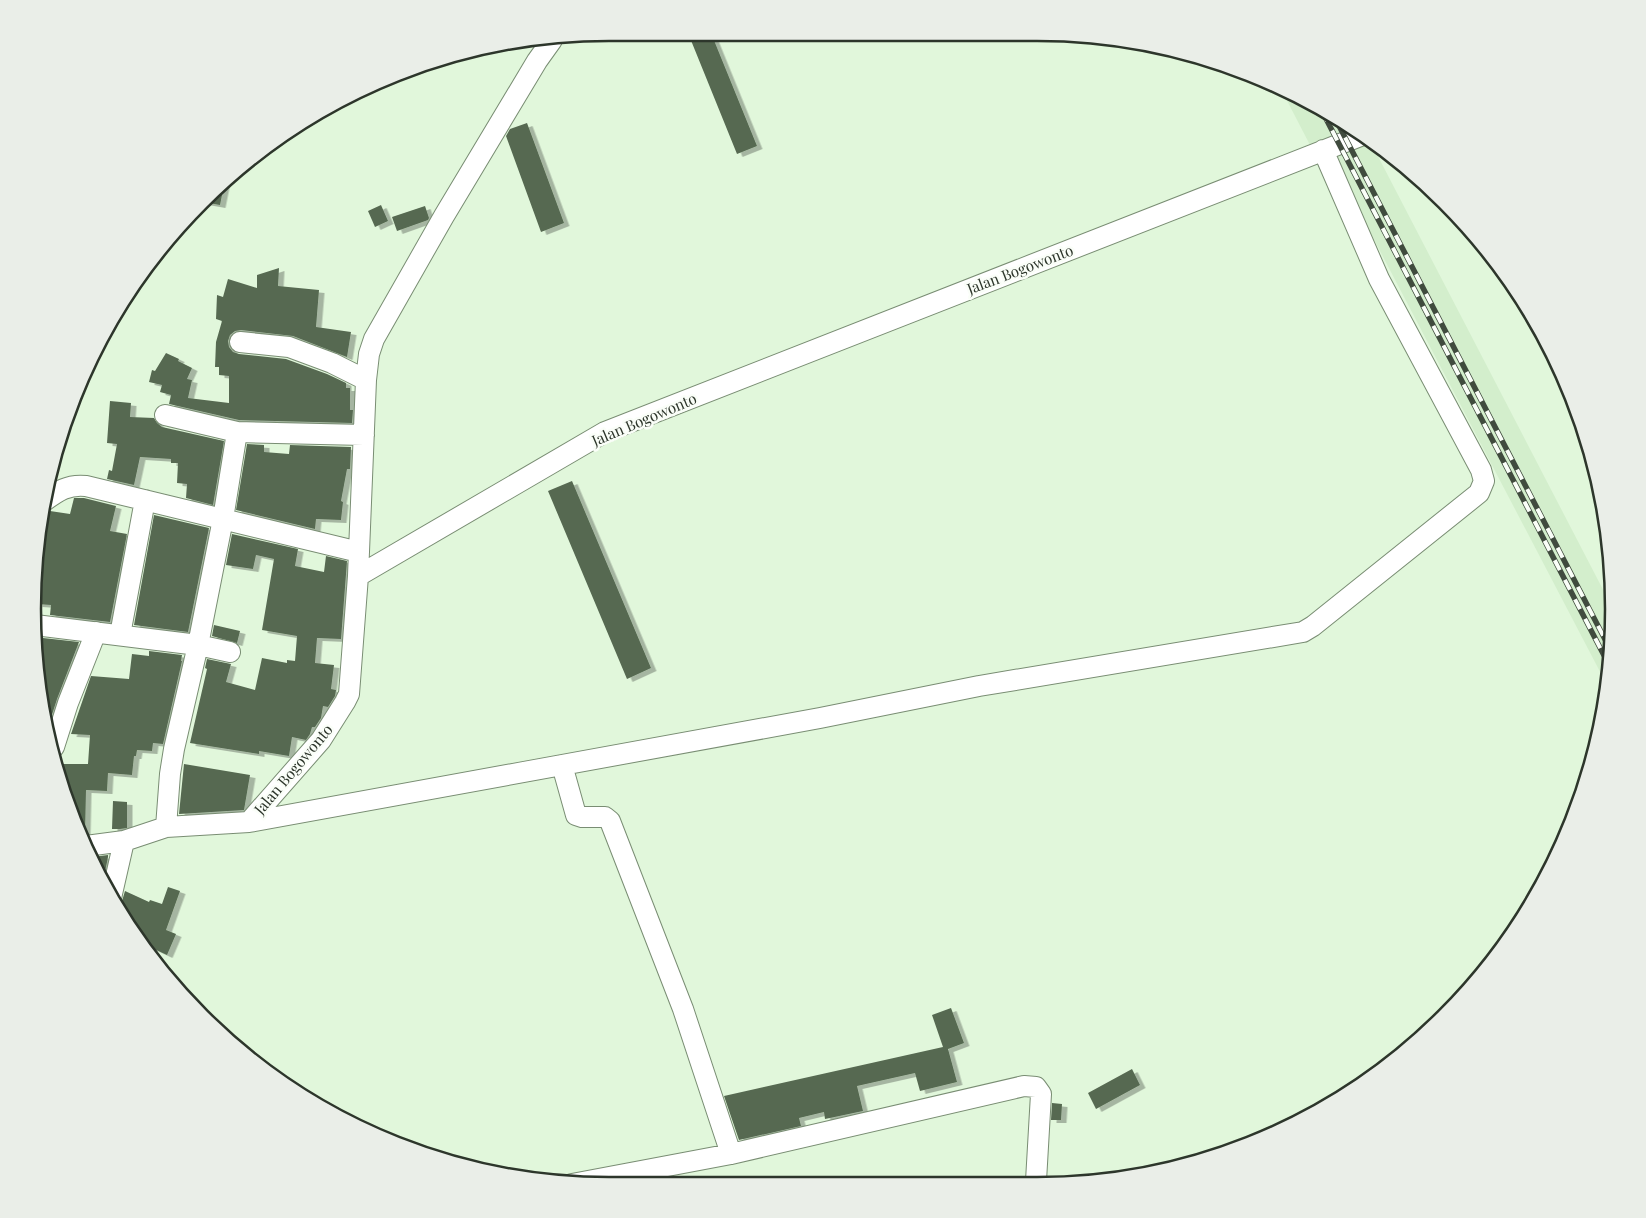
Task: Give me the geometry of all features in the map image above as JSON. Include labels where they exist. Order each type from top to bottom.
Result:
[{"type":"street","points":[[358,576],[366,380],[369,354],[374,339],[383,320],[449,208],[549,44]]},
{"type":"street","name":"Jalan Bogowonto","points":[[93,845],[124,841],[166,827],[249,822],[321,740],[349,694],[358,576],[605,432],[1354,138]]},
{"type":"street","points":[[249,822],[820,718],[979,686],[1303,632],[1313,626],[1479,493],[1484,481],[1481,470],[1379,279],[1323,150]]},
{"type":"street","points":[[240,342],[289,347],[366,380]]},
{"type":"street","points":[[165,415],[237,432],[364,434]]},
{"type":"street","points":[[166,827],[174,749],[198,645],[223,519],[237,432]]},
{"type":"street","points":[[53,495],[62,489],[77,485],[86,486],[359,552]]},
{"type":"street","points":[[120,635],[145,500]]},
{"type":"street","points":[[41,626],[198,645],[230,652]]},
{"type":"street","points":[[57,738],[68,703],[96,632]]},
{"type":"street","points":[[562,765],[576,815],[582,818],[606,817],[610,821],[682,1009],[731,1154]]},
{"type":"street","points":[[113,885],[124,841]]},
{"type":"street","points":[[609,1177],[731,1154],[959,1100],[1024,1086],[1032,1086],[1038,1088],[1041,1094],[1036,1177]]},
{"type":"shaded area","points":[[1286,99],[1321,117],[1377,155],[1605,593],[1604,646],[1601,674],[1323,142],[1310,145]]},
{"type":"building","points":[[691,41],[714,41],[757,146],[737,154]]},
{"type":"building","points":[[527,123],[564,223],[541,232],[506,136],[510,129]]},
{"type":"building","points":[[222,194],[220,205],[212,204]]},
{"type":"building","points":[[381,205],[388,221],[375,227],[368,211]]},
{"type":"building","points":[[425,206],[428,220],[397,231],[392,217]]},
{"type":"building","points":[[279,268],[278,286],[319,290],[316,327],[351,332],[347,357],[293,336],[241,330],[235,331],[230,335],[229,347],[233,352],[239,354],[286,359],[346,383],[346,388],[350,388],[350,410],[353,410],[352,423],[239,420],[169,404],[171,395],[160,392],[162,385],[149,382],[152,370],[155,371],[166,353],[192,368],[187,379],[192,380],[188,398],[229,403],[229,376],[219,375],[219,367],[215,367],[216,342],[222,321],[216,319],[217,295],[223,297],[228,279],[257,288],[257,275]]},
{"type":"building","points":[[110,401],[131,403],[130,417],[154,418],[162,427],[224,441],[213,505],[186,498],[187,484],[177,483],[178,463],[171,463],[171,459],[140,457],[134,485],[107,479],[109,470],[112,471],[117,444],[107,443]]},
{"type":"building","points":[[247,444],[264,445],[264,452],[289,454],[290,445],[351,447],[350,469],[347,469],[341,501],[343,502],[341,520],[316,519],[315,529],[236,510]]},
{"type":"building","points":[[572,481],[651,668],[627,679],[548,491]]},
{"type":"building","points":[[74,498],[84,498],[116,506],[110,531],[127,534],[110,622],[50,615],[51,605],[41,604],[42,572],[50,511],[70,514]]},
{"type":"building","points":[[154,515],[209,528],[188,632],[134,625]]},
{"type":"building","points":[[232,534],[298,549],[295,566],[324,572],[326,556],[347,561],[341,639],[317,638],[315,663],[334,665],[331,689],[336,690],[335,696],[328,707],[323,706],[321,718],[315,727],[312,727],[306,740],[292,737],[289,756],[259,751],[259,754],[190,743],[207,669],[205,668],[207,659],[231,664],[226,682],[255,690],[262,658],[287,663],[287,660],[295,661],[297,636],[262,630],[274,559],[256,555],[253,569],[226,565]]},
{"type":"building","points":[[214,625],[240,631],[237,643],[212,636]]},
{"type":"building","points":[[42,638],[79,642],[51,716]]},
{"type":"building","points":[[149,651],[182,655],[163,744],[153,743],[152,751],[137,750],[136,756],[134,756],[132,775],[108,773],[107,791],[86,790],[85,828],[63,764],[88,764],[90,735],[71,734],[91,676],[129,679],[132,654],[149,656]]},
{"type":"building","points":[[184,764],[250,775],[244,810],[179,814]]},
{"type":"building","points":[[113,801],[127,802],[127,828],[112,829]]},
{"type":"building","points":[[108,855],[105,870],[100,860],[98,856]]},
{"type":"building","points":[[168,887],[180,891],[166,930],[176,934],[167,955],[155,949],[122,901],[125,891],[149,902],[150,900],[162,904]]},
{"type":"building","points":[[951,1008],[964,1043],[948,1049],[957,1082],[920,1091],[915,1073],[857,1086],[863,1111],[825,1119],[824,1112],[799,1118],[801,1126],[739,1140],[724,1096],[943,1047],[932,1015]]},
{"type":"building","points":[[1132,1069],[1140,1085],[1096,1109],[1088,1093]]},
{"type":"building","points":[[1052,1103],[1062,1104],[1061,1120],[1051,1120]]},
{"type":"railway","points":[[1327,121],[1603,654]]},
{"type":"railway","points":[[1341,130],[1604,638]]}]
